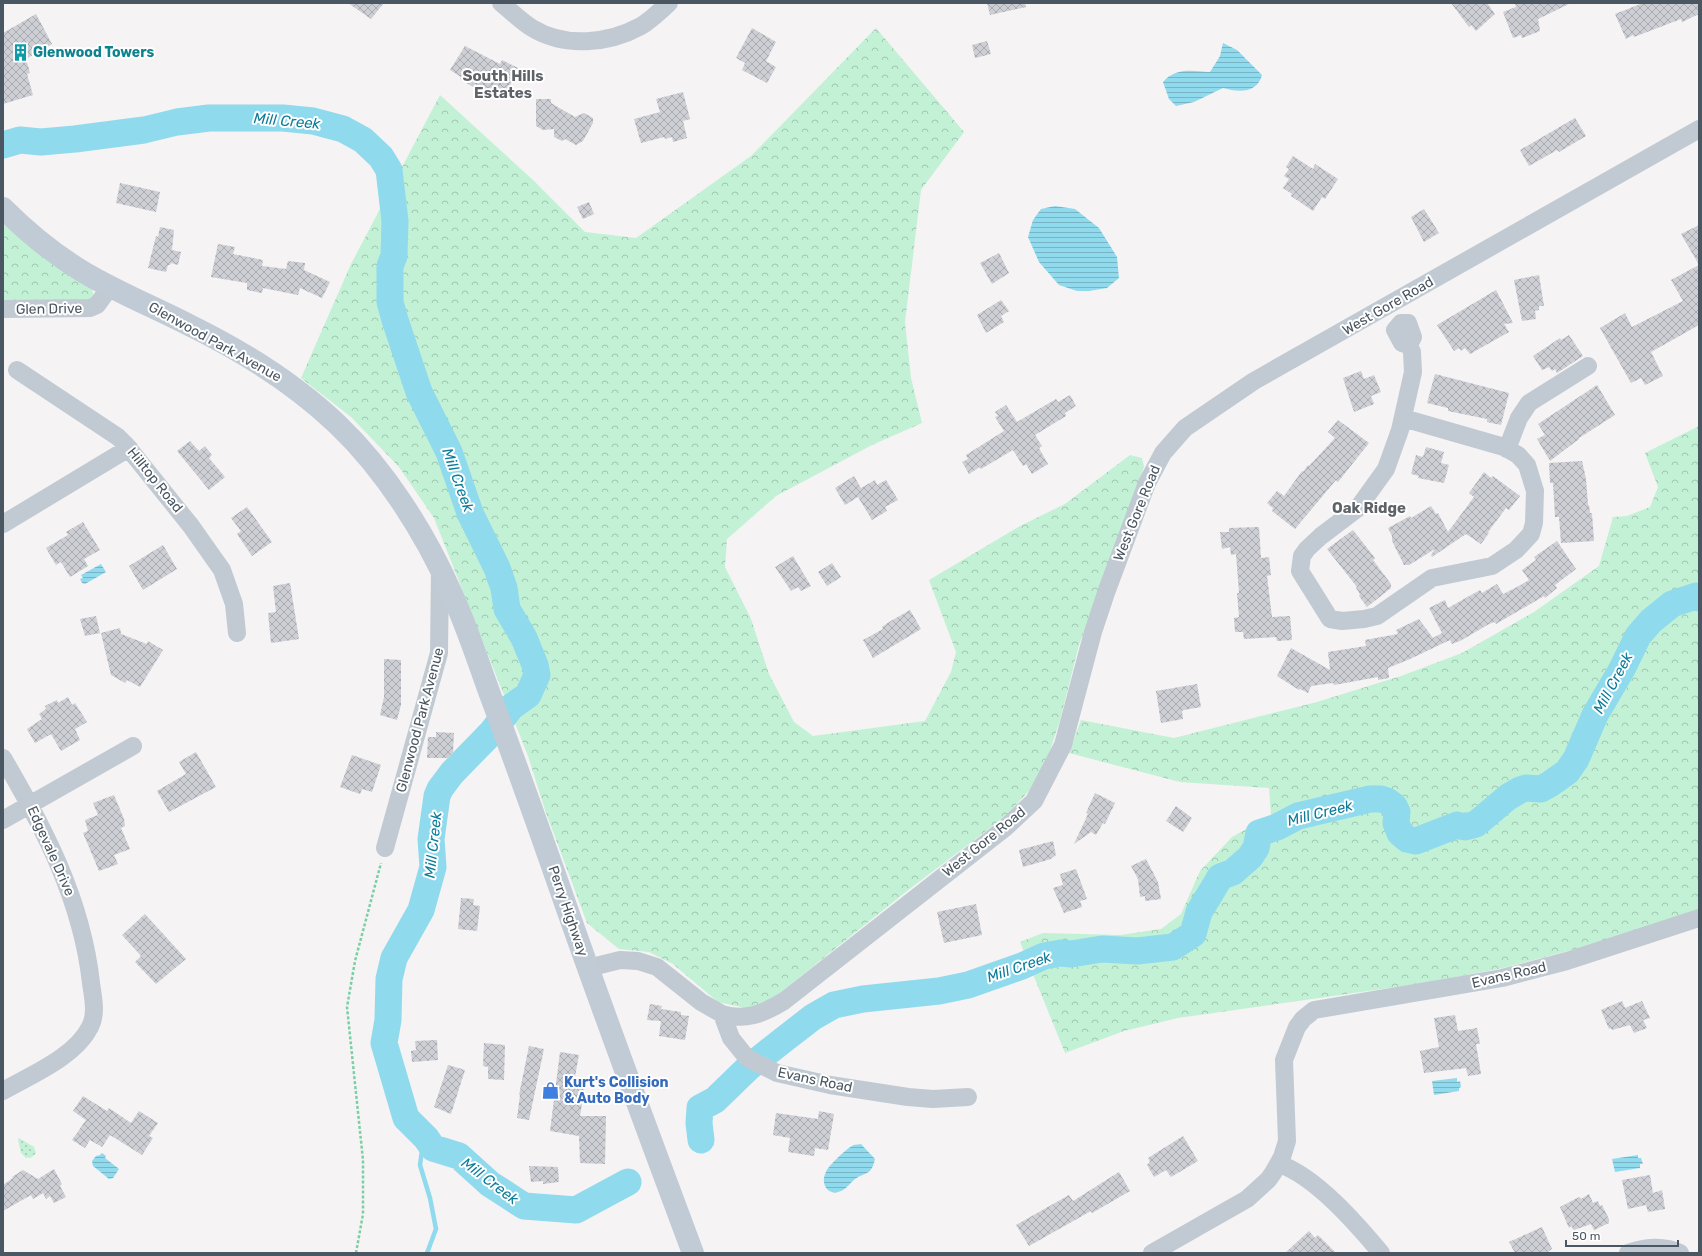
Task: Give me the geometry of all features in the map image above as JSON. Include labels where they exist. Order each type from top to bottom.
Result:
[{"type":"main road","name":"Glenwood Park Avenue","points":[[3,208],[43,244],[84,272],[110,287],[196,328],[244,355],[290,384],[314,403],[340,427],[387,482],[413,519],[440,570]]},
{"type":"main road","name":"Perry Highway","points":[[440,570],[452,594],[515,761],[588,968],[694,1253]]},
{"type":"street","points":[[501,3],[533,28],[574,41],[595,41],[640,26],[656,16],[669,3]]},
{"type":"street","name":"West Gore Road","points":[[722,1014],[742,1018],[760,1013],[784,1001],[1005,828],[1034,801],[1063,745],[1093,632],[1107,590],[1148,483],[1163,453],[1185,428],[1217,404],[1254,381],[1390,306],[1699,129]]},
{"type":"street","name":"Glen Drive","points":[[3,309],[90,308],[97,305],[110,287]]},
{"type":"street","points":[[1390,306],[1401,323],[1395,330],[1402,343],[1409,345],[1412,352],[1413,372],[1403,418],[1392,455],[1374,487],[1358,508],[1321,536],[1302,556],[1300,571],[1330,619],[1342,621],[1377,616],[1432,578],[1481,570],[1492,566],[1516,550],[1531,534],[1534,523],[1535,504],[1531,478],[1527,465],[1518,455],[1507,449],[1403,418]]},
{"type":"street","points":[[1507,449],[1519,418],[1529,403],[1588,366]]},
{"type":"street","name":"Hilltop Road","points":[[17,370],[118,437],[129,448],[183,515],[222,570],[233,600],[238,633]]},
{"type":"street","points":[[3,524],[129,448]]},
{"type":"street","name":"Glenwood Park Avenue","points":[[385,848],[439,653],[440,570]]},
{"type":"street","points":[[3,820],[133,746]]},
{"type":"street","name":"Edgevale Drive","points":[[3,758],[30,804],[64,874],[81,928],[90,975],[94,1008],[93,1021],[84,1037],[70,1052],[3,1091]]},
{"type":"street","name":"Evans Road","points":[[1279,1164],[1286,1148],[1287,1133],[1283,1081],[1284,1060],[1297,1027],[1314,1010],[1330,1006],[1502,978],[1574,959],[1699,918]]},
{"type":"street","points":[[588,968],[620,960],[647,963],[667,974],[701,1002],[722,1014]]},
{"type":"street","name":"Evans Road","points":[[722,1014],[731,1038],[747,1058],[777,1073],[830,1085],[908,1097],[933,1099],[968,1097]]},
{"type":"street","points":[[1152,1253],[1247,1199],[1268,1180],[1279,1164],[1296,1170],[1316,1185],[1356,1225],[1381,1253]]},
{"type":"street","points":[[1628,1253],[1638,1249],[1657,1247],[1674,1250],[1680,1253]]},
{"type":"path","points":[[356,1253],[363,1214],[363,1160],[347,1007],[362,931],[385,848]]},
{"type":"green space","points":[[876,28],[964,132],[921,190],[905,322],[911,378],[922,423],[872,445],[776,496],[727,539],[725,567],[751,619],[769,674],[794,722],[813,736],[925,721],[951,672],[956,652],[929,580],[1020,526],[1065,504],[1130,455],[1142,458],[1144,467],[1079,645],[1060,720],[1046,763],[1035,784],[1007,815],[907,891],[771,1000],[750,1009],[718,1002],[673,964],[649,952],[619,949],[587,923],[545,810],[528,756],[434,518],[399,467],[351,417],[301,378],[351,264],[440,95],[533,180],[585,232],[636,238],[751,156]]},
{"type":"green space","points":[[3,223],[92,289],[94,298],[91,301],[3,303]]},
{"type":"green space","points":[[1699,426],[1699,909],[1591,945],[1503,968],[1424,983],[1178,1018],[1124,1031],[1065,1053],[1020,942],[1043,933],[1120,935],[1161,929],[1181,914],[1200,871],[1232,837],[1271,815],[1269,788],[1180,782],[1069,753],[1081,720],[1174,738],[1317,702],[1401,676],[1462,653],[1534,612],[1599,566],[1613,517],[1627,516],[1650,507],[1658,487],[1645,453]]},
{"type":"green space","points":[[19,1138],[34,1147],[36,1153],[32,1157],[26,1158],[21,1153],[18,1140]]},
{"type":"water","points":[[1223,43],[1237,50],[1262,75],[1260,81],[1251,89],[1241,91],[1223,88],[1194,102],[1176,106],[1169,99],[1163,82],[1168,77],[1179,72],[1210,72],[1220,56]]},
{"type":"water","points":[[1055,206],[1075,209],[1099,228],[1117,257],[1119,278],[1107,288],[1077,291],[1059,285],[1039,262],[1028,237],[1033,220],[1041,209]]},
{"type":"water","points":[[101,564],[106,572],[85,584],[82,583],[80,579],[83,578],[81,575]]},
{"type":"water","points":[[1457,1078],[1457,1082],[1460,1081],[1461,1087],[1459,1088],[1459,1091],[1434,1095],[1432,1081]]},
{"type":"water","points":[[861,1144],[875,1159],[870,1171],[855,1179],[843,1190],[834,1192],[827,1189],[825,1186],[824,1177],[827,1169],[849,1148],[854,1145]]},
{"type":"water","points":[[102,1153],[106,1156],[105,1158],[119,1169],[113,1178],[109,1179],[93,1166],[92,1161],[96,1156]]},
{"type":"water","points":[[1638,1155],[1638,1158],[1641,1158],[1643,1164],[1640,1164],[1640,1168],[1615,1172],[1612,1159]]},
{"type":"building","points":[[348,3],[384,3],[371,19]]},
{"type":"building","points":[[987,3],[1025,3],[1026,7],[990,15]]},
{"type":"building","points":[[1451,3],[1487,3],[1495,14],[1476,31],[1471,25],[1469,27]]},
{"type":"building","points":[[1515,3],[1571,3],[1538,19],[1540,31],[1522,38],[1521,35],[1513,38],[1503,12],[1516,7]]},
{"type":"building","points":[[1643,3],[1699,3],[1699,14],[1682,22],[1681,19],[1634,37],[1633,35],[1626,39],[1615,14]]},
{"type":"building","name":"Glenwood Towers","points":[[36,14],[52,44],[26,59],[30,73],[27,74],[33,95],[3,104],[3,33]]},
{"type":"building","points":[[752,28],[776,42],[766,61],[776,67],[767,83],[742,70],[745,63],[736,58]]},
{"type":"building","points":[[987,41],[991,54],[975,58],[972,45]]},
{"type":"building","points":[[465,46],[500,64],[502,60],[520,69],[504,95],[499,91],[492,92],[475,84],[473,87],[460,79],[461,77],[450,70]]},
{"type":"building","points":[[683,92],[690,119],[683,121],[687,138],[673,142],[672,137],[665,139],[664,137],[641,143],[634,119],[660,112],[656,99]]},
{"type":"building","points":[[536,99],[551,99],[551,103],[575,117],[584,113],[593,118],[593,123],[583,141],[576,145],[565,139],[562,141],[554,137],[554,129],[543,130],[536,126]]},
{"type":"building","points":[[1575,118],[1586,136],[1559,152],[1557,150],[1529,166],[1520,150]]},
{"type":"building","points":[[1293,156],[1313,169],[1315,164],[1338,179],[1325,199],[1322,197],[1313,211],[1291,196],[1292,194],[1283,188],[1289,179],[1284,176],[1289,169],[1286,167]]},
{"type":"building","points":[[120,183],[160,192],[156,212],[116,203]]},
{"type":"building","points":[[589,202],[594,214],[583,219],[577,207]]},
{"type":"building","points":[[1424,209],[1439,233],[1424,242],[1411,217]]},
{"type":"building","points":[[1699,225],[1699,265],[1681,234]]},
{"type":"building","points":[[160,227],[174,230],[172,250],[181,252],[178,265],[171,263],[168,265],[166,272],[148,268],[156,236],[158,237]]},
{"type":"building","points":[[218,244],[235,247],[233,254],[263,260],[262,266],[286,269],[288,261],[305,263],[304,270],[330,282],[322,298],[300,288],[298,295],[263,288],[262,293],[247,290],[247,283],[211,277]]},
{"type":"building","points":[[999,253],[1009,273],[992,284],[980,263]]},
{"type":"building","points":[[1699,265],[1699,325],[1651,352],[1663,376],[1645,385],[1641,378],[1631,383],[1600,328],[1625,313],[1632,327],[1683,301],[1671,280]]},
{"type":"building","points":[[1539,275],[1544,306],[1539,306],[1539,310],[1535,311],[1536,319],[1522,321],[1514,280]]},
{"type":"building","points":[[1496,290],[1513,323],[1504,324],[1509,332],[1470,354],[1465,348],[1461,351],[1459,348],[1454,351],[1437,325]]},
{"type":"building","points":[[1001,300],[1009,311],[1001,316],[1004,322],[986,333],[977,315]]},
{"type":"building","points":[[1569,335],[1583,356],[1557,373],[1555,369],[1552,371],[1549,367],[1542,370],[1533,356],[1560,338],[1561,340]]},
{"type":"building","points":[[1361,371],[1364,379],[1374,375],[1381,392],[1371,396],[1374,404],[1354,412],[1343,378]]},
{"type":"building","points":[[1435,374],[1509,393],[1501,425],[1487,422],[1487,419],[1448,411],[1448,408],[1427,403]]},
{"type":"building","points":[[1597,385],[1615,415],[1579,438],[1550,461],[1537,439],[1545,435],[1538,424]]},
{"type":"building","points":[[1070,395],[1076,406],[1065,413],[1066,416],[1035,435],[1042,446],[1039,448],[1048,464],[1032,474],[1026,464],[1023,466],[1013,450],[981,469],[980,467],[969,474],[962,462],[968,459],[966,455],[1004,431],[995,417],[998,416],[995,412],[1006,405],[1017,422],[1056,399],[1058,402]]},
{"type":"building","points":[[1338,420],[1369,443],[1338,482],[1336,480],[1295,529],[1272,511],[1273,508],[1267,503],[1277,491],[1284,496],[1302,471],[1303,472],[1308,465],[1309,466],[1335,438],[1328,432]]},
{"type":"building","points":[[190,441],[199,451],[205,446],[212,455],[209,458],[225,477],[209,490],[177,451]]},
{"type":"building","points":[[1426,447],[1444,452],[1441,463],[1449,465],[1444,483],[1418,478],[1419,476],[1411,474],[1416,455],[1423,457]]},
{"type":"building","points":[[1582,461],[1586,479],[1588,505],[1590,513],[1592,513],[1594,541],[1561,543],[1559,517],[1555,517],[1553,483],[1550,483],[1549,463]]},
{"type":"building","points":[[1484,472],[1491,478],[1493,476],[1520,496],[1509,510],[1506,508],[1481,544],[1466,534],[1432,557],[1431,555],[1435,549],[1409,565],[1404,565],[1392,541],[1392,536],[1388,528],[1410,516],[1411,518],[1431,506],[1436,514],[1438,513],[1448,532],[1474,497],[1469,493]]},
{"type":"building","points":[[854,476],[861,488],[875,480],[877,485],[886,480],[898,500],[885,507],[887,511],[872,520],[858,497],[845,505],[835,488]]},
{"type":"building","points":[[247,507],[272,542],[252,556],[237,534],[241,531],[231,518]]},
{"type":"building","points":[[83,522],[100,550],[84,559],[88,566],[70,577],[61,562],[56,565],[46,548],[68,535],[66,532]]},
{"type":"building","points":[[1259,527],[1261,558],[1269,557],[1271,575],[1267,576],[1272,617],[1290,616],[1292,640],[1277,641],[1276,637],[1244,639],[1243,632],[1235,632],[1234,618],[1239,617],[1236,554],[1231,555],[1230,547],[1222,549],[1220,532],[1229,532],[1229,528]]},
{"type":"building","points":[[1353,530],[1375,558],[1373,560],[1391,584],[1391,588],[1367,607],[1359,596],[1360,594],[1356,588],[1357,587],[1327,549]]},
{"type":"building","points":[[1557,541],[1576,569],[1555,585],[1557,588],[1545,598],[1544,596],[1496,624],[1495,622],[1489,624],[1462,640],[1452,644],[1450,640],[1388,668],[1389,678],[1378,680],[1378,677],[1334,685],[1333,683],[1311,686],[1308,693],[1300,689],[1299,690],[1277,676],[1291,648],[1330,670],[1328,652],[1366,646],[1365,640],[1398,634],[1396,630],[1419,619],[1433,638],[1442,633],[1429,608],[1445,600],[1448,608],[1480,590],[1482,593],[1497,584],[1503,594],[1517,587],[1529,580],[1522,570],[1536,560],[1534,557]]},
{"type":"building","points":[[163,545],[177,569],[143,590],[129,566]]},
{"type":"building","points":[[793,556],[811,586],[801,591],[798,587],[791,591],[775,567]]},
{"type":"building","points":[[832,563],[841,577],[827,586],[818,572]]},
{"type":"building","points":[[290,583],[299,639],[271,643],[268,613],[276,612],[273,586]]},
{"type":"building","points":[[910,610],[921,629],[873,658],[863,640],[883,629],[882,627],[889,622]]},
{"type":"building","points":[[96,616],[100,633],[85,636],[80,619]]},
{"type":"building","points":[[120,628],[121,634],[147,644],[148,641],[163,650],[140,687],[127,680],[125,683],[111,675],[101,633]]},
{"type":"building","points":[[384,659],[401,660],[401,705],[397,720],[380,715],[384,697]]},
{"type":"building","points":[[1197,684],[1201,707],[1182,711],[1183,719],[1161,723],[1156,691]]},
{"type":"building","points":[[68,697],[72,705],[75,703],[87,722],[75,729],[80,740],[61,751],[51,734],[35,743],[27,729],[42,719],[39,714],[46,709],[45,706],[57,700],[58,703]]},
{"type":"building","points":[[436,732],[454,733],[453,753],[451,754],[450,758],[427,758],[428,737],[436,737]]},
{"type":"building","points":[[196,752],[216,787],[169,812],[157,791],[186,774],[179,762]]},
{"type":"building","points":[[352,755],[381,765],[372,792],[362,789],[360,794],[340,787]]},
{"type":"building","points":[[1095,793],[1115,803],[1105,824],[1103,823],[1096,835],[1091,832],[1074,844],[1088,814],[1086,813]]},
{"type":"building","points":[[114,795],[124,819],[125,826],[121,828],[130,849],[114,855],[118,864],[99,871],[83,833],[88,831],[85,820],[98,815],[93,803]]},
{"type":"building","points":[[1176,806],[1192,818],[1183,832],[1166,821]]},
{"type":"building","points":[[1053,841],[1056,855],[1051,859],[1023,867],[1019,850]]},
{"type":"building","points":[[1146,859],[1158,882],[1161,899],[1145,901],[1145,896],[1140,897],[1138,879],[1131,866]]},
{"type":"building","points":[[1076,869],[1087,899],[1080,901],[1082,907],[1064,913],[1053,888],[1063,885],[1060,874]]},
{"type":"building","points":[[461,898],[474,899],[473,905],[480,906],[477,931],[458,929]]},
{"type":"building","points":[[976,904],[982,935],[944,943],[937,912]]},
{"type":"building","points":[[145,914],[186,959],[156,984],[135,962],[141,956],[122,935]]},
{"type":"building","points":[[1622,1001],[1625,1008],[1642,1001],[1650,1018],[1643,1020],[1647,1028],[1634,1033],[1630,1025],[1612,1030],[1611,1028],[1609,1029],[1601,1010]]},
{"type":"building","points":[[650,1004],[662,1006],[661,1009],[681,1012],[681,1015],[689,1016],[685,1040],[659,1036],[661,1021],[647,1020]]},
{"type":"building","points":[[1455,1015],[1458,1031],[1477,1028],[1480,1044],[1476,1044],[1481,1074],[1468,1076],[1466,1068],[1424,1073],[1420,1051],[1439,1047],[1434,1018]]},
{"type":"building","points":[[437,1040],[438,1060],[412,1062],[411,1051],[416,1050],[415,1041]]},
{"type":"building","points":[[484,1043],[505,1045],[504,1080],[488,1079],[488,1067],[483,1066]]},
{"type":"building","points":[[529,1046],[544,1049],[529,1120],[517,1118],[519,1095]]},
{"type":"building","points":[[560,1052],[579,1055],[574,1082],[585,1084],[580,1116],[606,1116],[605,1164],[580,1163],[579,1136],[550,1131]]},
{"type":"building","points":[[448,1065],[465,1070],[451,1114],[434,1107]]},
{"type":"building","points":[[83,1096],[107,1111],[109,1108],[131,1123],[139,1111],[158,1123],[149,1136],[153,1138],[142,1155],[110,1135],[102,1147],[90,1140],[85,1148],[72,1140],[86,1120],[73,1111]]},
{"type":"building","points":[[819,1111],[834,1114],[828,1150],[815,1148],[814,1156],[788,1152],[790,1138],[773,1135],[776,1113],[818,1119]]},
{"type":"building","points":[[1183,1136],[1198,1161],[1171,1177],[1166,1170],[1154,1177],[1147,1165],[1150,1162],[1148,1158]]},
{"type":"building","points":[[529,1166],[558,1167],[559,1182],[543,1184],[543,1181],[531,1182]]},
{"type":"building","points":[[54,1169],[62,1184],[60,1186],[66,1197],[54,1203],[50,1196],[46,1199],[43,1193],[33,1199],[31,1195],[3,1211],[3,1185],[13,1178],[12,1177],[23,1170],[38,1179]]},
{"type":"building","points":[[1119,1172],[1130,1191],[1029,1246],[1016,1225],[1069,1195],[1073,1201]]},
{"type":"building","points":[[1650,1175],[1653,1193],[1662,1190],[1665,1209],[1648,1212],[1646,1205],[1628,1209],[1622,1180]]},
{"type":"building","points":[[1589,1194],[1593,1203],[1598,1201],[1600,1206],[1602,1205],[1609,1219],[1609,1223],[1594,1230],[1591,1224],[1574,1230],[1571,1226],[1569,1228],[1560,1207],[1577,1198],[1580,1197],[1581,1199]]},
{"type":"building","points":[[1542,1227],[1552,1249],[1546,1253],[1515,1253],[1509,1242]]},
{"type":"building","points":[[1309,1231],[1315,1238],[1318,1235],[1336,1253],[1285,1253]]},
{"type":"waterway","name":"Mill Creek","points":[[3,145],[20,140],[41,142],[144,130],[177,122],[209,118],[283,118],[313,121],[343,129],[363,140],[381,157],[389,170],[395,221],[394,256],[390,266],[390,302],[395,320],[419,392],[449,452],[470,513],[497,568],[504,588],[507,609],[524,638],[535,665],[537,675],[528,695],[511,707],[492,732],[452,773],[440,789],[437,796],[431,839],[433,867],[421,910],[394,958],[389,979],[388,1020],[384,1043],[406,1118],[426,1138],[433,1148],[459,1156],[490,1184],[524,1206],[576,1210],[628,1182]]},
{"type":"waterway","name":"Mill Creek","points":[[701,1140],[699,1123],[700,1108],[715,1100],[748,1068],[813,1017],[834,1005],[863,999],[939,991],[968,985],[1022,966],[1044,956],[1061,953],[1071,954],[1102,949],[1137,951],[1173,947],[1193,934],[1199,912],[1220,877],[1233,872],[1250,857],[1256,848],[1259,833],[1277,827],[1298,816],[1370,799],[1381,799],[1394,806],[1397,812],[1396,823],[1400,833],[1407,839],[1416,841],[1457,825],[1465,827],[1476,824],[1508,797],[1520,790],[1526,788],[1541,789],[1567,772],[1576,759],[1595,715],[1622,669],[1638,636],[1651,621],[1672,604],[1696,596],[1699,598]]},
{"type":"waterway","name":"Mill Creek","points":[[424,1136],[420,1165],[430,1198],[436,1229],[427,1253]]},
{"type":"place","name":"Glenwood Towers","points":[[20,52]]},
{"type":"place","name":"Kurt's Collision & Auto Body","points":[[551,1090]]},
{"type":"district","name":"South Hills Estates","points":[[503,84]]},
{"type":"district","name":"Oak Ridge","points":[[1369,508]]}]
